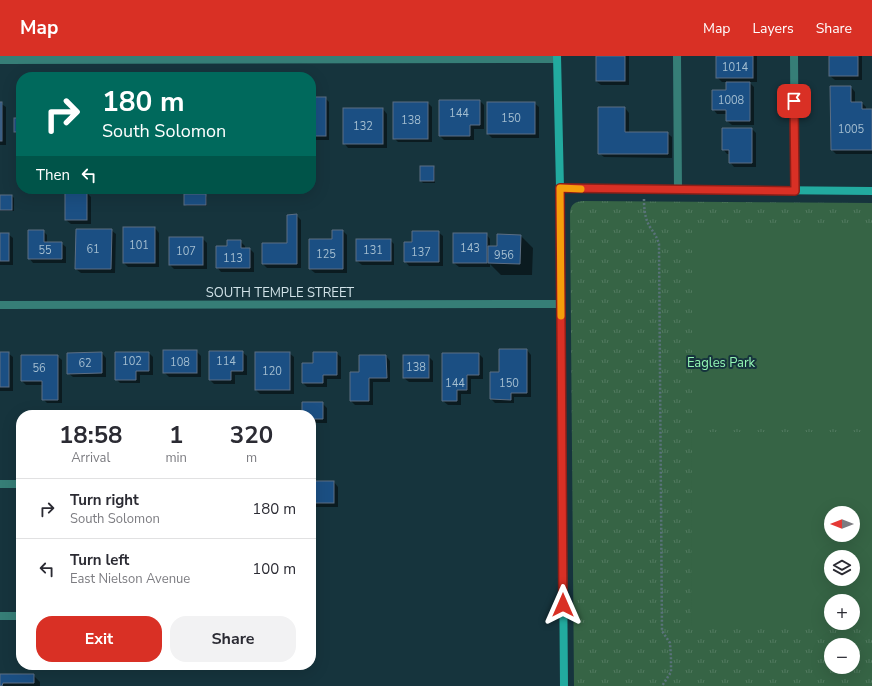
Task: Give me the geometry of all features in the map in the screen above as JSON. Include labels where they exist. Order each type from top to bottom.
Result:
[{"type":"street","points":[[677,56],[678,190]]},
{"type":"street","points":[[794,56],[795,191]]},
{"type":"street","points":[[0,60],[557,58],[560,188],[564,686]]},
{"type":"street","points":[[560,188],[872,191]]},
{"type":"street","name":"SOUTH TEMPLE STREET","points":[[0,305],[561,304]]},
{"type":"street","points":[[0,484],[16,484]]},
{"type":"street","points":[[0,616],[16,616]]},
{"type":"path","points":[[644,189],[644,213],[649,226],[656,235],[659,244],[662,631],[670,643],[671,659],[671,672],[662,686]]},
{"type":"green space","name":"Eagles Park","points":[[582,201],[872,203],[872,686],[574,686],[570,212],[572,205]]},
{"type":"green space","points":[[692,228],[872,228],[872,423],[692,423]]},
{"type":"green space","points":[[692,432],[872,432],[872,627],[860,627],[860,594],[824,594],[824,627],[691,627]]},
{"type":"building","points":[[596,56],[625,56],[625,81],[596,81]]},
{"type":"building","points":[[716,56],[753,56],[753,78],[716,78]]},
{"type":"building","points":[[829,56],[858,56],[858,76],[829,76]]},
{"type":"building","points":[[726,82],[750,82],[750,121],[726,121],[726,110],[712,110],[712,90],[726,90]]},
{"type":"building","points":[[830,86],[851,86],[851,102],[862,102],[862,109],[872,109],[872,150],[831,150]]},
{"type":"building","points":[[316,97],[326,97],[326,136],[316,136]]},
{"type":"building","points":[[439,100],[480,100],[480,125],[470,125],[470,136],[439,136]]},
{"type":"building","points":[[0,102],[2,102],[2,141],[0,141]]},
{"type":"building","points":[[393,102],[428,102],[428,139],[393,139]]},
{"type":"building","points":[[487,102],[535,102],[535,134],[487,134]]},
{"type":"building","points":[[598,107],[625,107],[625,132],[668,132],[668,154],[598,154]]},
{"type":"building","points":[[343,108],[383,108],[383,144],[343,144]]},
{"type":"building","points":[[14,118],[16,118],[16,132],[14,132]]},
{"type":"building","points":[[722,128],[752,128],[752,163],[729,163],[729,150],[722,150]]},
{"type":"building","points":[[420,166],[434,166],[434,181],[420,181]]},
{"type":"building","points":[[65,194],[87,194],[87,220],[65,220]]},
{"type":"building","points":[[184,194],[206,194],[206,205],[184,205]]},
{"type":"building","points":[[0,195],[12,195],[12,210],[0,210]]},
{"type":"building","points":[[297,214],[297,264],[262,264],[262,243],[287,243],[287,215]]},
{"type":"building","points":[[123,227],[155,227],[155,263],[123,263]]},
{"type":"building","points":[[76,229],[112,229],[111,269],[75,269]]},
{"type":"building","points":[[28,230],[44,230],[44,242],[62,242],[62,259],[28,259]]},
{"type":"building","points":[[332,230],[343,230],[343,269],[309,269],[309,239],[332,239]]},
{"type":"building","points":[[412,231],[439,231],[439,262],[404,262],[404,242],[412,242]]},
{"type":"building","points":[[0,233],[9,233],[9,261],[0,261]]},
{"type":"building","points":[[453,233],[487,233],[487,263],[453,263]]},
{"type":"building","points":[[497,234],[521,235],[520,264],[488,263],[488,246],[497,246]]},
{"type":"building","points":[[169,237],[203,237],[203,265],[169,265]]},
{"type":"building","points":[[356,239],[391,239],[391,261],[356,261]]},
{"type":"building","points":[[227,240],[241,240],[241,248],[250,248],[250,268],[216,268],[216,246],[227,246]]},
{"type":"building","points":[[499,349],[527,349],[527,393],[511,393],[511,400],[490,399],[490,372],[499,372]]},
{"type":"building","points":[[163,350],[197,350],[197,373],[163,373]]},
{"type":"building","points":[[209,351],[243,351],[243,371],[231,371],[231,380],[209,380]]},
{"type":"building","points":[[0,352],[9,352],[9,387],[0,387]]},
{"type":"building","points":[[102,352],[102,373],[67,374],[67,353]]},
{"type":"building","points":[[115,352],[149,352],[149,371],[136,371],[136,380],[115,380]]},
{"type":"building","points":[[255,352],[290,352],[290,390],[255,390]]},
{"type":"building","points":[[313,352],[337,352],[337,375],[323,375],[323,383],[302,383],[302,363],[313,363]]},
{"type":"building","points":[[442,353],[479,353],[479,375],[467,375],[467,390],[457,390],[457,401],[442,401]]},
{"type":"building","points":[[21,355],[58,355],[58,400],[42,400],[42,381],[21,381]]},
{"type":"building","points":[[359,355],[386,355],[387,378],[369,378],[369,401],[350,401],[350,372],[359,372]]},
{"type":"building","points":[[403,355],[429,355],[429,378],[403,378]]},
{"type":"building","points":[[302,402],[323,402],[323,419],[316,419],[316,410],[302,410]]},
{"type":"building","points":[[316,481],[334,481],[334,503],[316,503]]},
{"type":"building","points":[[0,674],[34,674],[34,683],[3,683],[2,686],[0,686]]},
{"type":"slow traffic","points":[[561,316],[560,188],[581,189]]},
{"type":"route","points":[[563,605],[560,188],[795,191],[794,101]]}]
